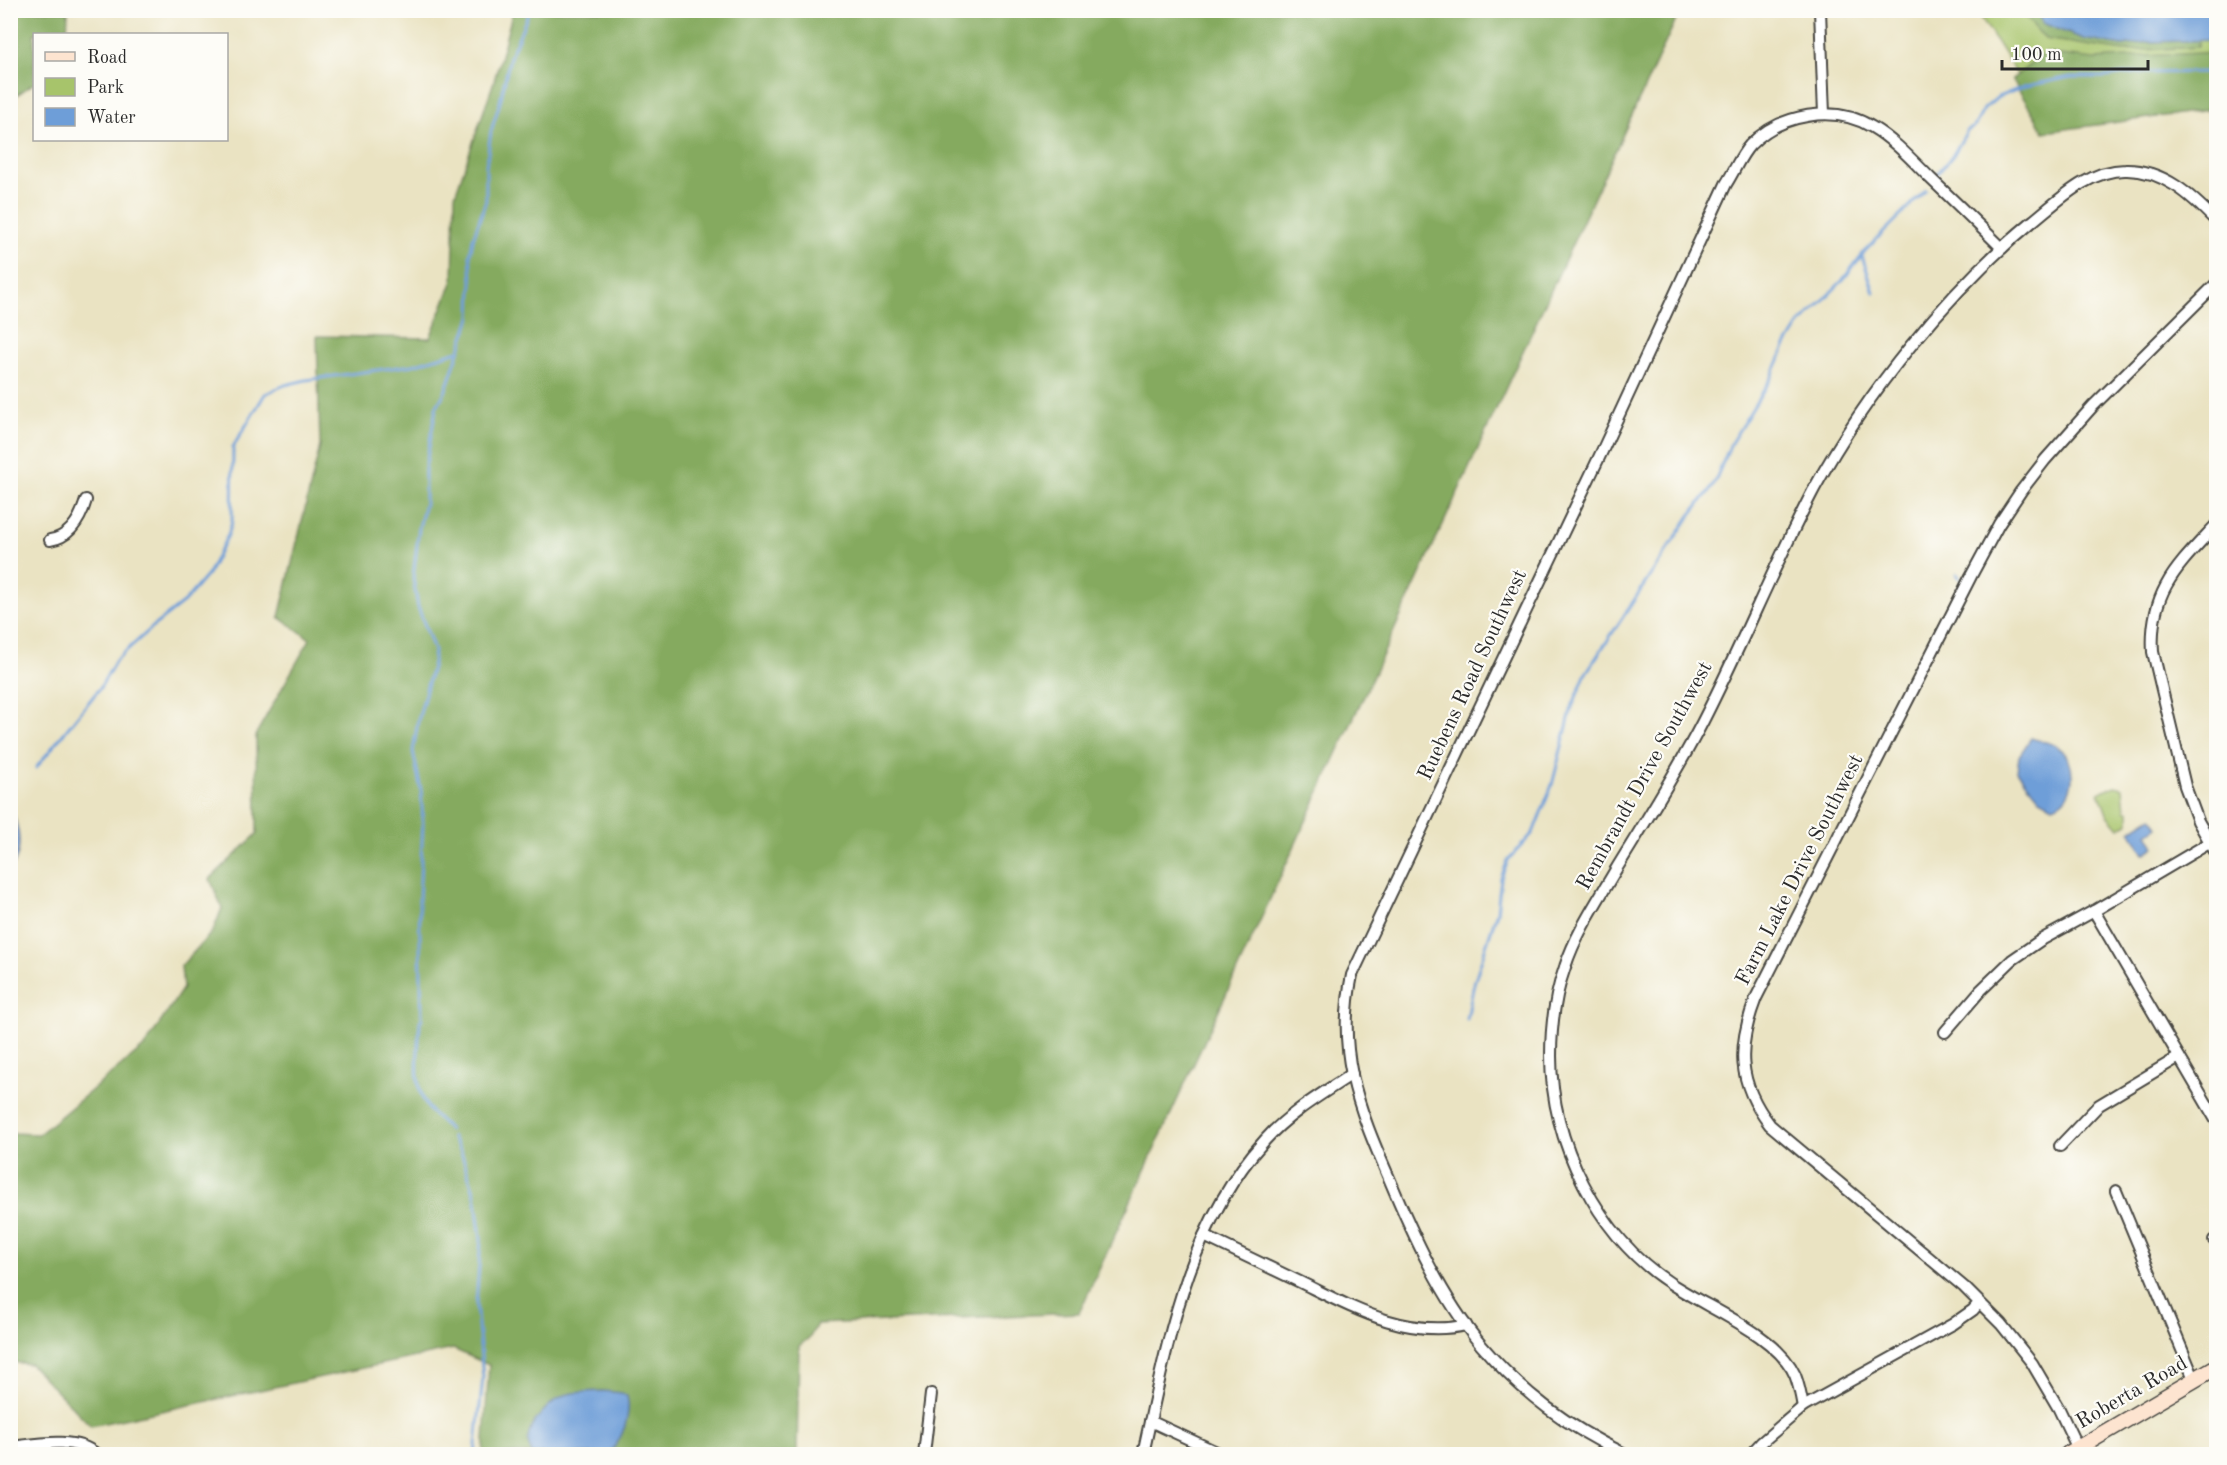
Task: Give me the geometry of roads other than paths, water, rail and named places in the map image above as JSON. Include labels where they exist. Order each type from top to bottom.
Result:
[{"type":"street","points":[[1820,10],[1824,114]]},
{"type":"street","name":"Ruebens Road Southwest","points":[[1625,1455],[1586,1435],[1528,1392],[1481,1345],[1442,1286],[1403,1211],[1361,1110],[1347,1044],[1347,1008],[1352,975],[1604,447],[1726,184],[1749,146],[1781,123],[1806,115],[1824,114],[1846,117],[1870,125],[1887,137],[2002,248]]},
{"type":"street","name":"Rembrandt Drive Southwest","points":[[1803,1407],[1797,1378],[1782,1354],[1760,1337],[1669,1283],[1622,1243],[1578,1171],[1560,1121],[1552,1079],[1553,1020],[1561,981],[1573,948],[1594,907],[1702,723],[1816,485],[1862,411],[1919,336],[2002,248],[2072,189],[2097,176],[2125,170],[2146,172],[2170,182],[2188,194],[2217,221]]},
{"type":"street","name":"Farm Lake Drive Southwest","points":[[2073,1452],[2059,1409],[2032,1363],[2006,1330],[1920,1250],[1770,1125],[1760,1112],[1747,1084],[1742,1054],[1747,1023],[1756,998],[1999,524],[2039,468],[2093,406],[2217,285]]},
{"type":"street","points":[[50,540],[62,537],[81,517],[86,500]]},
{"type":"street","points":[[2217,525],[2169,580],[2159,598],[2152,633],[2153,652],[2185,786],[2198,821],[2214,841],[2217,853]]},
{"type":"street","points":[[1945,1032],[1981,990],[2012,960],[2041,939],[2214,841]]},
{"type":"street","points":[[2094,911],[2217,1120]]},
{"type":"street","points":[[2060,1146],[2099,1105],[2179,1057]]},
{"type":"street","points":[[1143,1455],[1184,1287],[1210,1221],[1240,1171],[1265,1139],[1303,1106],[1352,1074]]},
{"type":"street","points":[[2116,1191],[2195,1381]]},
{"type":"street","points":[[1204,1236],[1376,1318],[1426,1328],[1466,1325]]},
{"type":"street","points":[[1750,1455],[1803,1407],[1953,1324],[1979,1303]]},
{"type":"street","name":"Roberta Road","points":[[2073,1452],[2217,1368]]},
{"type":"street","points":[[924,1455],[931,1394]]},
{"type":"street","points":[[1150,1421],[1221,1455]]},
{"type":"street","points":[[10,1447],[48,1443],[84,1446],[96,1455]]},
{"type":"water","points":[[2035,11],[2216,11],[2216,40],[2147,42],[2123,46],[2084,39],[2057,29],[2043,23]]},
{"type":"water","points":[[2031,738],[2058,747],[2065,753],[2072,770],[2067,796],[2053,806],[2040,799],[2017,771],[2019,756]]},
{"type":"water","points":[[10,806],[19,838],[18,854],[11,869]]},
{"type":"water","points":[[2152,817],[2158,827],[2148,834],[2155,847],[2144,854],[2130,831]]},
{"type":"water","points":[[603,1391],[622,1393],[627,1396],[628,1403],[625,1426],[618,1442],[609,1454],[532,1454],[528,1443],[529,1434],[536,1420],[547,1408],[565,1395]]},
{"type":"waterway","points":[[449,1130],[425,1103],[417,1069],[422,1019],[419,900],[423,823],[421,790],[413,751],[434,650],[418,607],[413,578],[419,528],[425,503],[425,469],[436,408],[445,392],[471,317],[470,255],[486,200],[486,167],[491,131],[510,57],[530,10]]},
{"type":"waterway","points":[[1938,173],[1953,155],[1967,131],[1974,127],[1984,109],[1998,97],[2026,86],[2071,77],[2105,77],[2134,73],[2216,72]]},
{"type":"waterway","points":[[1467,1019],[1474,983],[1497,912],[1501,878],[1508,860],[1533,833],[1552,785],[1572,707],[1586,673],[1689,517],[1713,486],[1731,443],[1770,380],[1784,349],[1799,325],[1842,281],[1865,251],[1926,190]]},
{"type":"waterway","points":[[1862,256],[1874,292]]},
{"type":"waterway","points":[[36,768],[100,688],[116,660],[184,602],[208,574],[228,535],[232,522],[233,447],[265,394],[285,385],[306,380],[413,365],[458,351]]},
{"type":"waterway","points":[[1957,574],[1962,581]]},
{"type":"waterway","points":[[452,1137],[461,1152],[475,1195],[481,1239],[476,1304],[483,1377],[475,1454]]}]
